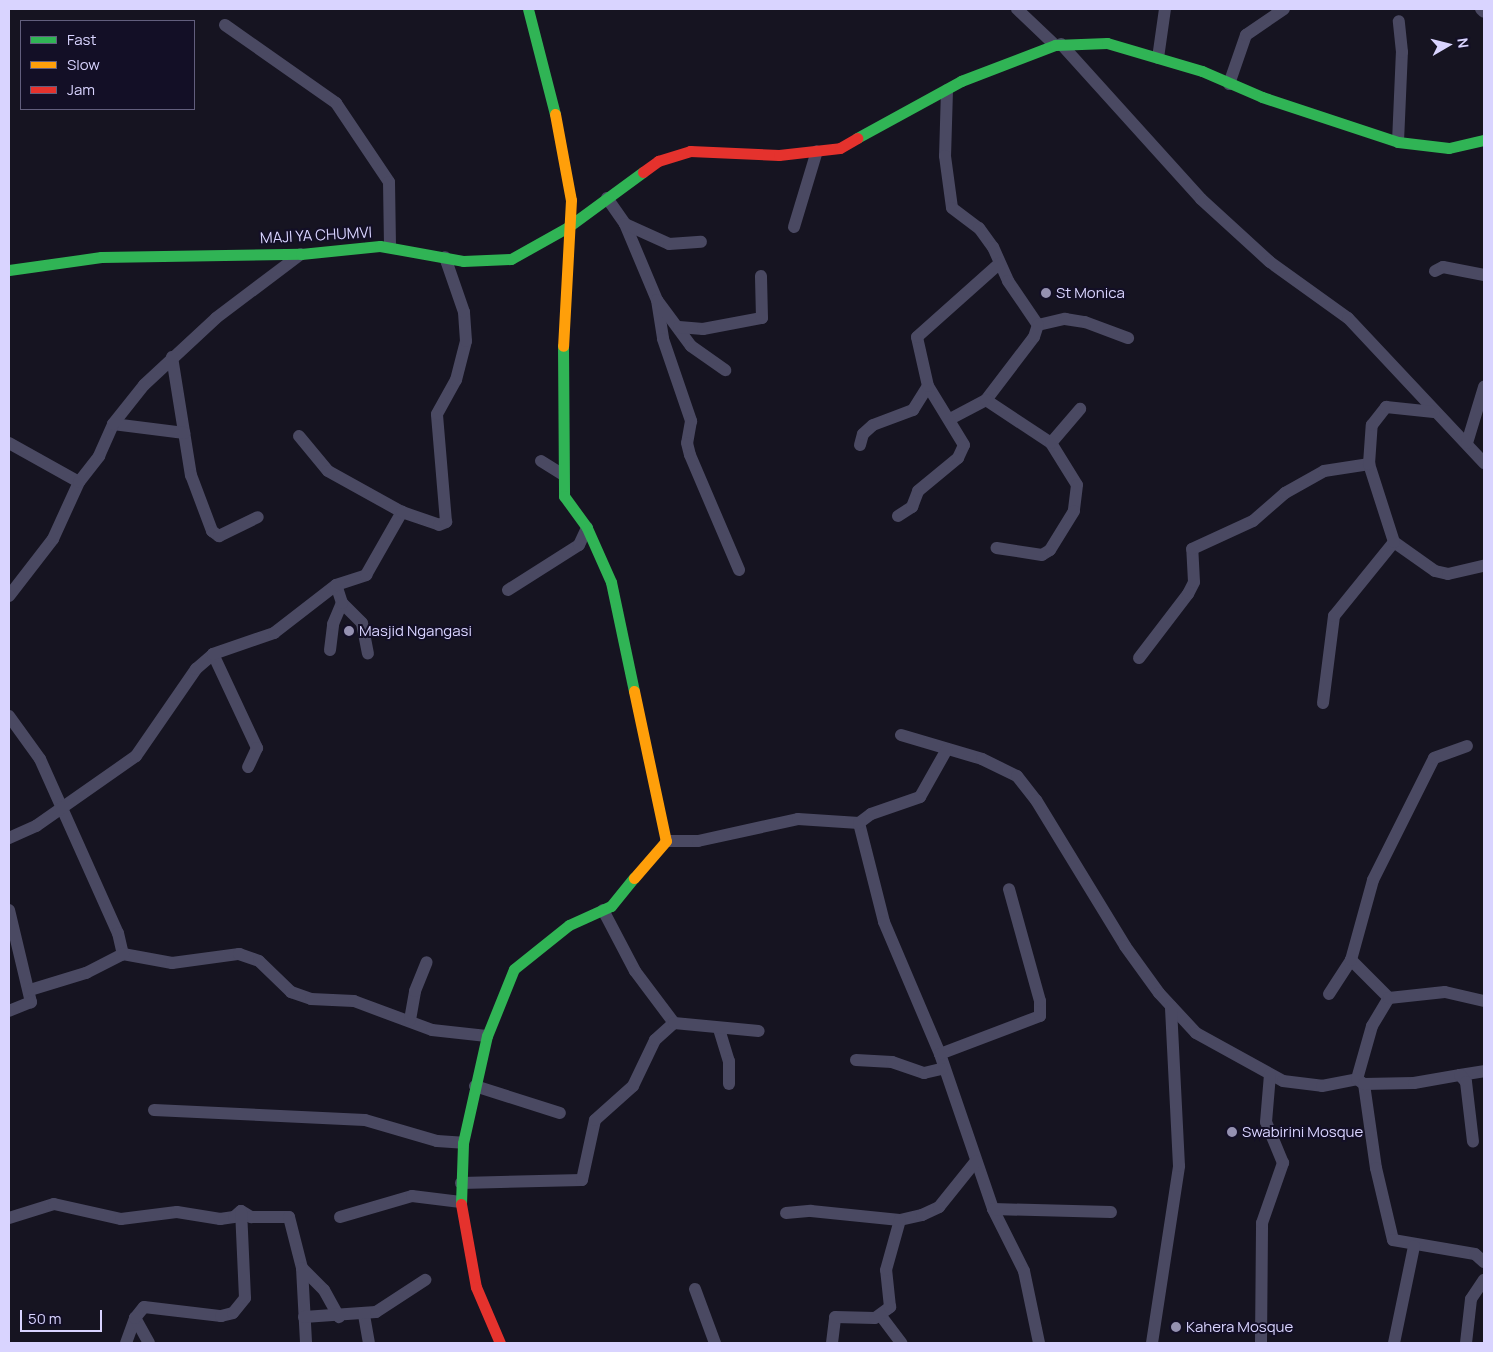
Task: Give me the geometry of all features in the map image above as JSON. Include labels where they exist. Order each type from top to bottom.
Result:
[{"type":"street","points":[[528,9],[560,131],[571,200],[568,227],[571,259],[561,358],[564,496],[587,528],[611,582],[666,841]]},
{"type":"street","points":[[1018,9],[1058,44],[1201,199],[1270,262],[1348,318],[1434,412],[1467,443],[1484,464]]},
{"type":"street","points":[[1158,58],[1165,9]]},
{"type":"street","points":[[1229,84],[1246,35],[1284,9]]},
{"type":"street","points":[[1481,9],[1484,12]]},
{"type":"street","points":[[1398,142],[1402,52],[1399,21]]},
{"type":"street","points":[[225,25],[336,103],[389,182],[390,247]]},
{"type":"street","name":"MAJI YA CHUMVI","points":[[9,270],[101,257],[301,254],[390,247],[445,257],[511,258],[568,227],[641,170],[690,150],[779,155],[817,151],[858,140],[981,72],[1058,44],[1107,43],[1158,58],[1398,142],[1449,148],[1484,140]]},
{"type":"street","points":[[947,90],[945,156],[952,208],[979,228],[1038,325]]},
{"type":"street","points":[[794,227],[817,151]]},
{"type":"street","points":[[607,198],[624,224],[657,300],[663,339],[691,421],[687,443],[690,455],[739,570]]},
{"type":"street","points":[[624,224],[670,244],[701,242]]},
{"type":"street","points":[[9,596],[53,539],[79,482],[100,456],[113,424],[172,357],[301,254]]},
{"type":"street","points":[[299,436],[328,471],[402,512],[439,524],[448,518],[437,414],[456,380],[466,341],[464,312],[445,257]]},
{"type":"street","points":[[898,516],[912,507],[918,492],[958,458],[964,438],[928,386],[917,336],[1000,264]]},
{"type":"street","points":[[1435,271],[1443,267],[1484,275]]},
{"type":"street","points":[[679,327],[703,329],[762,318],[761,276]]},
{"type":"street","points":[[657,300],[679,327],[691,346],[725,370]]},
{"type":"street","points":[[1038,325],[1086,322],[1128,338]]},
{"type":"street","points":[[950,419],[986,400],[1034,337],[1038,325]]},
{"type":"street","points":[[172,357],[196,492],[212,531],[218,536],[258,516]]},
{"type":"street","points":[[860,445],[863,434],[873,426],[913,410],[928,386]]},
{"type":"street","points":[[1467,443],[1484,387]]},
{"type":"street","points":[[986,400],[1051,443],[1077,485],[1074,511],[1050,550],[1042,555],[997,548]]},
{"type":"street","points":[[1051,443],[1080,409]]},
{"type":"street","points":[[1434,412],[1380,410],[1370,434],[1369,464],[1394,542],[1435,572],[1448,574],[1484,566]]},
{"type":"street","points":[[113,424],[184,433]]},
{"type":"street","points":[[9,443],[79,482]]},
{"type":"street","points":[[541,461],[563,475]]},
{"type":"street","points":[[1139,658],[1188,594],[1194,582],[1192,549],[1253,521],[1285,493],[1324,471],[1369,464]]},
{"type":"street","points":[[9,838],[61,807],[136,756],[196,669],[213,654],[274,632],[336,585],[366,575],[402,512]]},
{"type":"street","points":[[508,590],[578,545],[587,528]]},
{"type":"street","points":[[1323,703],[1334,616],[1394,542]]},
{"type":"street","points":[[336,585],[342,603],[362,623],[368,653]]},
{"type":"street","points":[[330,650],[333,624],[342,603]]},
{"type":"street","points":[[213,654],[257,748],[248,767]]},
{"type":"street","points":[[9,716],[40,759],[118,933],[123,954]]},
{"type":"street","points":[[901,736],[982,759],[1017,776],[1036,800],[1125,946],[1171,1006],[1196,1033],[1270,1074],[1322,1086],[1360,1082],[1414,1083],[1484,1071]]},
{"type":"street","points":[[1329,994],[1351,960],[1373,880],[1422,780],[1439,754],[1467,746]]},
{"type":"street","points":[[500,1343],[476,1287],[462,1202],[461,1184],[463,1143],[487,1036],[514,969],[540,944],[603,910],[666,841],[698,840],[798,818],[859,823],[871,814],[920,797],[947,749]]},
{"type":"street","points":[[859,823],[884,922],[940,1054],[942,1069],[994,1209],[1024,1271],[1039,1343]]},
{"type":"street","points":[[940,1054],[1040,1016],[1040,1002],[1009,890]]},
{"type":"street","points":[[9,910],[30,990],[31,1002],[9,1010]]},
{"type":"street","points":[[603,910],[635,971],[674,1023],[719,1029],[759,1031]]},
{"type":"street","points":[[30,990],[86,973],[123,954],[172,963],[239,954],[259,961],[291,992],[311,999],[354,1001],[410,1020],[432,1030],[487,1036]]},
{"type":"street","points":[[1351,960],[1389,998]]},
{"type":"street","points":[[410,1020],[415,990],[427,962]]},
{"type":"street","points":[[1389,998],[1445,992],[1484,1001]]},
{"type":"street","points":[[1389,998],[1372,1026],[1360,1082],[1388,1233],[1399,1243],[1475,1254],[1484,1262]]},
{"type":"street","points":[[1152,1343],[1179,1166],[1171,1006]]},
{"type":"street","points":[[461,1184],[582,1180],[595,1120],[632,1086],[655,1040],[674,1023]]},
{"type":"street","points":[[719,1029],[729,1061],[728,1084]]},
{"type":"street","points":[[856,1060],[892,1062],[924,1073],[942,1069]]},
{"type":"street","points":[[1261,1343],[1262,1223],[1283,1163],[1266,1122],[1270,1074]]},
{"type":"street","points":[[1460,1075],[1466,1082],[1473,1142]]},
{"type":"street","points":[[475,1086],[560,1113]]},
{"type":"street","points":[[154,1110],[365,1120],[438,1141],[463,1143]]},
{"type":"street","points":[[786,1213],[811,1211],[900,1220],[940,1208],[976,1161]]},
{"type":"street","points":[[340,1217],[412,1196],[462,1202]]},
{"type":"street","points":[[9,1218],[54,1204],[121,1219],[177,1212],[220,1219],[234,1217],[240,1211]]},
{"type":"street","points":[[994,1209],[1112,1212]]},
{"type":"street","points":[[240,1211],[251,1217],[288,1216],[302,1268],[306,1343]]},
{"type":"street","points":[[126,1343],[135,1318],[144,1307],[185,1309],[215,1316],[233,1313],[245,1298],[240,1211]]},
{"type":"street","points":[[832,1343],[835,1318],[881,1316],[890,1308],[886,1270],[900,1220]]},
{"type":"street","points":[[1394,1343],[1414,1246]]},
{"type":"street","points":[[302,1268],[324,1290],[339,1317]]},
{"type":"street","points":[[304,1317],[364,1315],[389,1305],[425,1280]]},
{"type":"street","points":[[1466,1343],[1470,1299],[1484,1280]]},
{"type":"street","points":[[695,1289],[716,1343]]},
{"type":"street","points":[[364,1315],[369,1343]]},
{"type":"street","points":[[881,1316],[901,1343]]},
{"type":"street","points":[[135,1318],[149,1343]]},
{"type":"traffic: fast","points":[[528,9],[555,114]]},
{"type":"traffic: fast","points":[[857,138],[961,81],[1055,45],[1107,43],[1202,71],[1262,97],[1398,142],[1449,148],[1484,140]]},
{"type":"traffic: fast","points":[[9,270],[101,257],[301,254],[380,246],[463,261],[511,259],[568,227],[643,172]]},
{"type":"traffic: fast","points":[[563,346],[564,496],[587,528],[611,582],[634,691]]},
{"type":"traffic: fast","points":[[461,1204],[463,1143],[487,1036],[514,969],[569,925],[611,906],[634,878]]},
{"type":"traffic: slow","points":[[555,114],[571,200],[563,346]]},
{"type":"traffic: slow","points":[[634,691],[666,841],[634,878]]},
{"type":"traffic: jam","points":[[643,172],[658,161],[690,151],[779,155],[840,148],[857,138]]},
{"type":"traffic: jam","points":[[461,1204],[476,1287],[500,1343]]},
{"type":"place","name":"St Monica","points":[[1046,293]]},
{"type":"place","name":"Masjid Ngangasi","points":[[349,631]]},
{"type":"place","name":"Swabirini Mosque","points":[[1232,1132]]},
{"type":"place","name":"Kahera Mosque","points":[[1176,1327]]}]
